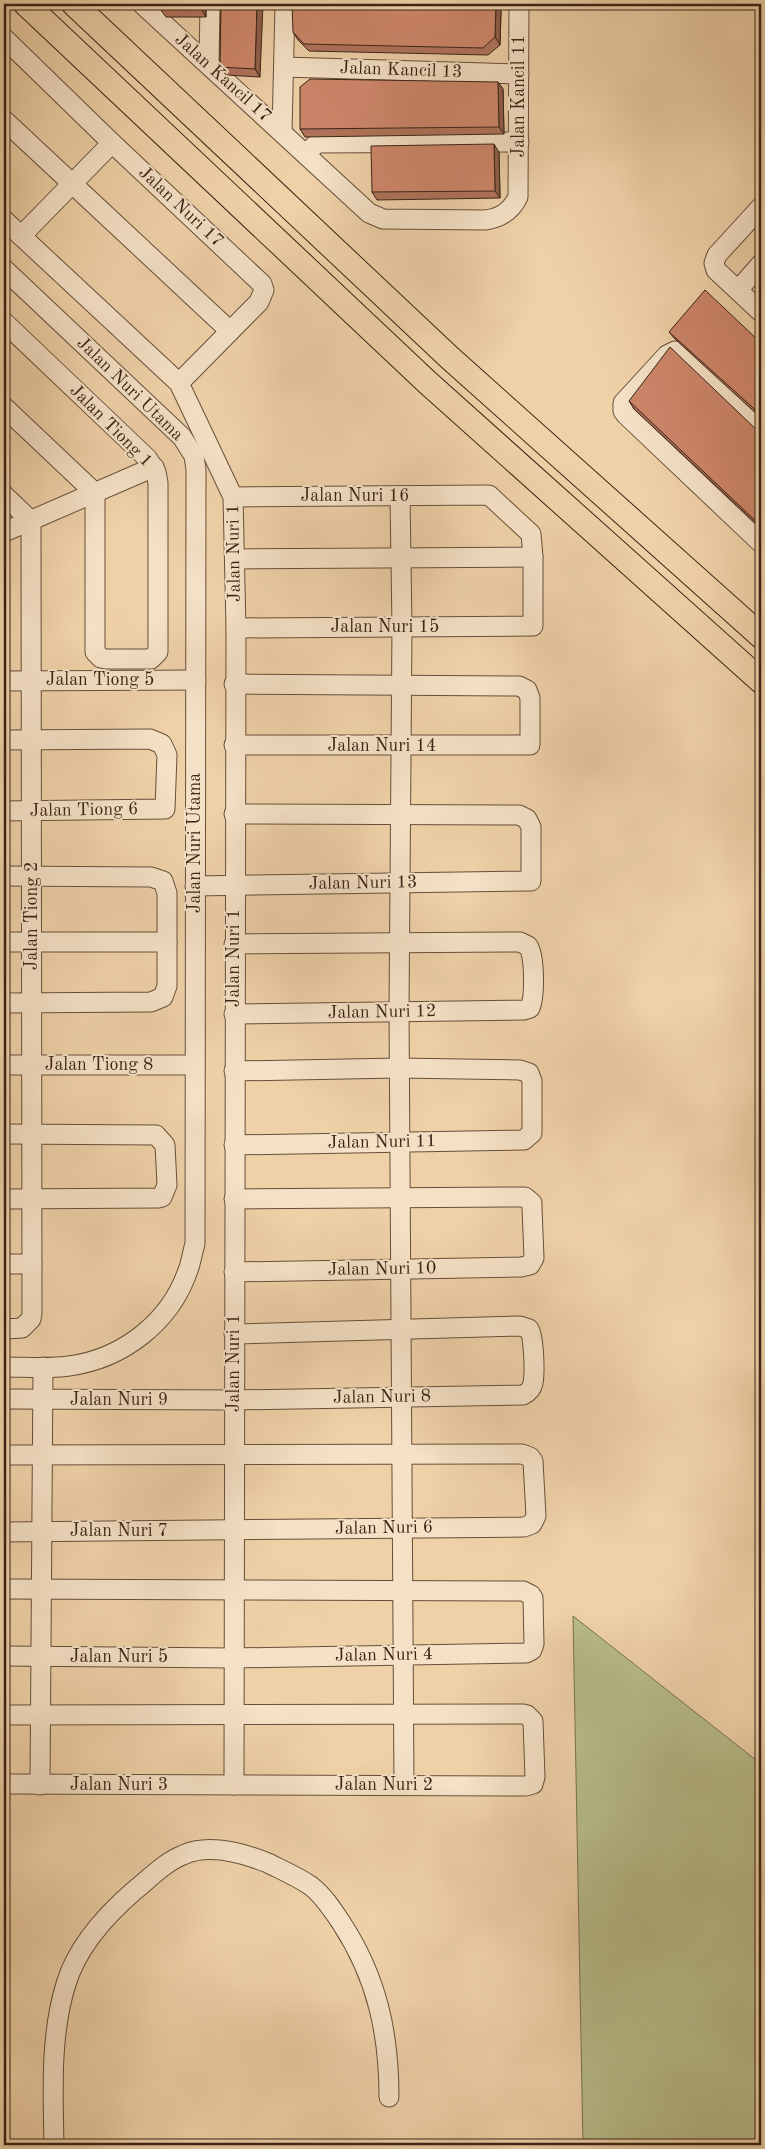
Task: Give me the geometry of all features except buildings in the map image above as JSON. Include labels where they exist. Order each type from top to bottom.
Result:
[{"type":"main road","points":[[26,4],[427,382],[761,681]]},
{"type":"main road","points":[[74,4],[450,358],[761,636]]},
{"type":"street","name":"Jalan Kancil 17","points":[[142,4],[373,216],[383,219],[485,220],[496,218],[506,214],[513,206],[519,189]]},
{"type":"street","points":[[209,65],[210,4]]},
{"type":"street","points":[[282,132],[285,4]]},
{"type":"street","name":"Jalan Kancil 11","points":[[519,4],[519,189]]},
{"type":"street","name":"Jalan Nuri 17","points":[[4,38],[262,284],[264,290],[259,302],[179,383]]},
{"type":"street","name":"Jalan Kancil 13","points":[[284,66],[519,74]]},
{"type":"street","points":[[4,120],[230,331]]},
{"type":"street","points":[[306,154],[317,143],[519,142]]},
{"type":"street","points":[[21,236],[112,143]]},
{"type":"street","points":[[761,207],[717,255],[714,263],[716,270],[761,312]]},
{"type":"street","name":"Jalan Nuri 1","points":[[4,220],[179,383],[234,497],[236,628],[234,684],[234,1784]]},
{"type":"street","points":[[738,290],[761,264]]},
{"type":"street","name":"Jalan Nuri Utama","points":[[4,269],[182,437],[190,449],[196,470],[195,1244],[188,1273],[176,1297],[161,1318],[139,1338],[114,1353],[76,1365],[4,1367]]},
{"type":"street","name":"Jalan Tiong 1","points":[[4,322],[147,458],[154,467],[158,484],[158,648],[155,656],[146,660],[106,659],[101,658],[95,652],[95,493]]},
{"type":"street","points":[[761,426],[683,354],[675,351],[667,354],[622,403],[623,411],[632,421],[761,543]]},
{"type":"street","points":[[4,407],[95,493]]},
{"type":"street","points":[[4,532],[154,467]]},
{"type":"street","points":[[4,495],[32,520]]},
{"type":"street","name":"Jalan Nuri 16","points":[[234,497],[489,495],[529,532],[532,540],[534,626]]},
{"type":"street","points":[[400,496],[402,627],[400,685],[399,1068],[404,1785]]},
{"type":"street","name":"Jalan Tiong 2","points":[[4,1329],[22,1328],[31,1319],[32,1310],[32,520]]},
{"type":"street","points":[[234,559],[533,557]]},
{"type":"street","name":"Jalan Nuri 15","points":[[236,628],[534,626]]},
{"type":"street","name":"Jalan Tiong 5","points":[[4,681],[196,680]]},
{"type":"street","points":[[234,684],[400,685]]},
{"type":"street","name":"Jalan Nuri 14","points":[[234,745],[530,745],[530,698],[527,690],[523,687],[400,685]]},
{"type":"street","points":[[4,740],[32,739]]},
{"type":"street","name":"Jalan Tiong 6","points":[[4,811],[165,809],[167,755],[166,749],[157,740],[32,739]]},
{"type":"street","points":[[234,814],[400,815]]},
{"type":"street","name":"Jalan Nuri 13","points":[[195,886],[531,881],[531,827],[528,819],[524,816],[400,815]]},
{"type":"street","points":[[4,876],[157,878],[163,881],[168,893],[168,986],[163,998],[157,1001],[4,1003]]},
{"type":"street","points":[[4,942],[167,942]]},
{"type":"street","points":[[234,944],[399,943]]},
{"type":"street","name":"Jalan Nuri 12","points":[[234,1014],[524,1010],[530,1008],[533,1001],[531,954],[528,946],[524,943],[399,943]]},
{"type":"street","name":"Jalan Tiong 8","points":[[4,1065],[195,1065]]},
{"type":"street","points":[[234,1071],[399,1068]]},
{"type":"street","name":"Jalan Nuri 11","points":[[234,1145],[524,1140],[532,1133],[532,1081],[525,1071],[399,1068]]},
{"type":"street","points":[[4,1134],[156,1136],[165,1145],[167,1185],[162,1197],[4,1198]]},
{"type":"street","points":[[234,1199],[400,1197]]},
{"type":"street","name":"Jalan Nuri 10","points":[[234,1272],[521,1267],[530,1265],[534,1258],[532,1203],[525,1197],[400,1197]]},
{"type":"street","points":[[4,1264],[32,1264]]},
{"type":"street","name":"Jalan Nuri 8","points":[[234,1400],[523,1395],[530,1392],[534,1383],[532,1338],[529,1329],[525,1327],[401,1330]]},
{"type":"street","points":[[234,1334],[401,1330]]},
{"type":"street","points":[[40,1784],[43,1367]]},
{"type":"street","name":"Jalan Nuri 9","points":[[4,1399],[234,1400]]},
{"type":"street","points":[[4,1455],[402,1454]]},
{"type":"street","name":"Jalan Nuri 6","points":[[235,1531],[402,1527],[524,1527],[532,1524],[536,1516],[534,1465],[530,1457],[526,1455],[402,1454]]},
{"type":"street","name":"Jalan Nuri 7","points":[[4,1532],[235,1531]]},
{"type":"street","points":[[4,1589],[403,1590]]},
{"type":"street","name":"Jalan Nuri 4","points":[[234,1658],[526,1653],[532,1650],[534,1644],[534,1598],[527,1592],[403,1590]]},
{"type":"street","name":"Jalan Nuri 5","points":[[4,1656],[234,1658]]},
{"type":"street","points":[[4,1715],[404,1714]]},
{"type":"street","name":"Jalan Nuri 2","points":[[234,1784],[526,1786],[533,1784],[535,1777],[534,1721],[527,1715],[404,1714]]},
{"type":"street","name":"Jalan Nuri 3","points":[[4,1784],[234,1784]]},
{"type":"street","points":[[54,2145],[53,2102],[56,2030],[66,1983],[78,1954],[108,1916],[159,1870],[184,1854],[211,1849],[249,1855],[284,1870],[312,1887],[332,1910],[353,1941],[373,1984],[383,2022],[389,2069],[389,2097]]},
{"type":"green space","points":[[573,1616],[761,1764],[761,2145],[583,2145]]}]
